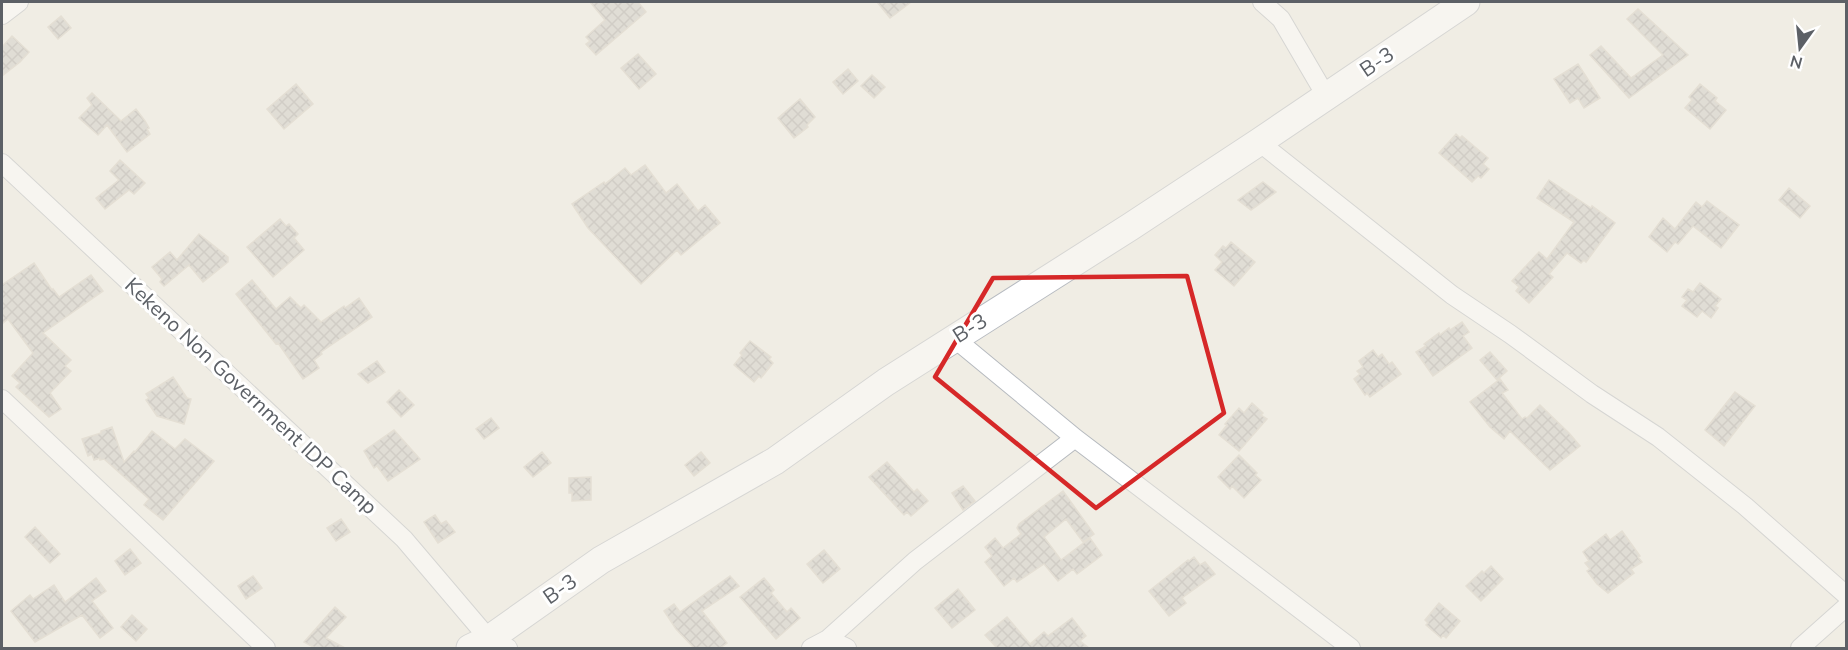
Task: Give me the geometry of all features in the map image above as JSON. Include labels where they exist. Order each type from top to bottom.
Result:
[{"type":"main road","name":"B-3","points":[[489,645],[601,560],[775,461],[886,382],[1259,142],[1467,2]]},
{"type":"street","points":[[2,15],[19,2]]},
{"type":"street","points":[[1262,2],[1281,19],[1326,96]]},
{"type":"street","points":[[1259,142],[1452,296],[1510,334],[1592,394],[1658,436],[1745,506],[1846,595]]},
{"type":"street","name":"Kekeno Non Government IDP Camp","points":[[2,163],[404,539],[489,645]]},
{"type":"street","points":[[954,338],[1075,438],[1351,648]]},
{"type":"street","points":[[2,399],[266,648]]},
{"type":"street","points":[[811,648],[828,639],[915,561],[1075,438]]},
{"type":"street","points":[[1800,648],[1846,607]]},
{"type":"street","points":[[828,639],[847,648]]},
{"type":"highlighted area","points":[[1187,276],[1224,413],[1096,508],[935,377],[993,278]]},
{"type":"building","points":[[590,2],[638,2],[646,12],[596,55],[586,44],[590,41],[586,37],[605,20]]},
{"type":"building","points":[[877,2],[911,2],[890,18]]},
{"type":"building","points":[[1638,9],[1688,55],[1629,98],[1590,55],[1601,46],[1631,78],[1663,55],[1627,19]]},
{"type":"building","points":[[61,16],[71,28],[58,39],[48,27]]},
{"type":"building","points":[[12,36],[29,52],[2,76],[2,47]]},
{"type":"building","points":[[638,54],[656,74],[639,89],[621,68]]},
{"type":"building","points":[[1578,64],[1600,98],[1584,108],[1578,98],[1570,103],[1554,79]]},
{"type":"building","points":[[848,69],[858,81],[843,94],[833,82]]},
{"type":"building","points":[[872,75],[885,87],[874,98],[861,86]]},
{"type":"building","points":[[296,84],[313,104],[284,129],[267,109]]},
{"type":"building","points":[[1700,84],[1717,98],[1715,101],[1726,110],[1710,129],[1685,108],[1692,100],[1689,97]]},
{"type":"building","points":[[92,93],[121,121],[136,109],[149,128],[147,129],[150,134],[127,152],[107,125],[98,135],[79,118],[92,105],[87,98]]},
{"type":"building","points":[[800,99],[815,117],[807,125],[808,127],[794,138],[778,118]]},
{"type":"building","points":[[1456,134],[1460,138],[1462,136],[1488,158],[1483,164],[1489,169],[1481,178],[1478,176],[1472,182],[1439,153]]},
{"type":"building","points":[[120,160],[145,183],[134,194],[129,190],[105,209],[96,198],[119,180],[110,171]]},
{"type":"building","points":[[645,165],[666,193],[677,184],[698,211],[705,205],[720,223],[681,255],[677,250],[641,284],[588,228],[572,204],[604,182],[605,184],[625,168],[631,175]]},
{"type":"building","points":[[1549,180],[1615,223],[1586,262],[1584,260],[1581,263],[1567,253],[1549,274],[1553,277],[1529,303],[1516,291],[1519,287],[1512,281],[1539,252],[1547,259],[1574,222],[1537,198]]},
{"type":"building","points":[[1263,182],[1276,192],[1251,210],[1238,200]]},
{"type":"building","points":[[1789,188],[1810,206],[1800,218],[1779,200]]},
{"type":"building","points":[[1707,201],[1739,225],[1721,248],[1693,226],[1678,244],[1675,242],[1667,252],[1649,237],[1663,218],[1675,229],[1696,202],[1702,207]]},
{"type":"building","points":[[280,219],[286,226],[289,224],[298,234],[294,238],[304,250],[273,277],[247,247]]},
{"type":"building","points":[[199,234],[228,257],[228,262],[203,282],[189,265],[164,286],[160,282],[162,279],[152,267],[170,252],[177,260]]},
{"type":"building","points":[[1231,242],[1255,262],[1234,286],[1215,270],[1222,262],[1215,255],[1223,246],[1226,248]]},
{"type":"building","points":[[34,263],[59,297],[91,275],[103,291],[43,333],[71,360],[65,366],[71,371],[50,393],[61,409],[49,417],[16,387],[20,383],[12,376],[33,353],[8,319],[2,324],[2,285]]},
{"type":"building","points":[[252,280],[276,309],[290,297],[301,308],[304,305],[321,322],[359,298],[372,317],[321,352],[322,354],[314,360],[319,368],[303,379],[278,343],[276,344],[236,294]]},
{"type":"building","points":[[1700,283],[1721,299],[1715,306],[1718,308],[1711,318],[1702,311],[1697,317],[1682,306],[1687,300],[1682,297],[1688,289],[1693,292]]},
{"type":"building","points":[[1462,322],[1469,332],[1463,336],[1472,348],[1433,376],[1416,352],[1439,333],[1440,335]]},
{"type":"building","points":[[750,341],[771,357],[769,359],[773,363],[761,378],[759,376],[754,382],[734,365]]},
{"type":"building","points":[[1373,350],[1378,357],[1382,354],[1389,364],[1392,362],[1401,374],[1370,397],[1367,393],[1365,395],[1354,379],[1360,374],[1357,371],[1363,367],[1359,361]]},
{"type":"building","points":[[1490,352],[1507,371],[1497,380],[1480,360]]},
{"type":"building","points":[[377,361],[385,372],[368,383],[358,374]]},
{"type":"building","points":[[173,377],[187,398],[191,399],[184,424],[157,416],[146,400],[149,398],[146,394]]},
{"type":"building","points":[[1500,379],[1508,390],[1502,393],[1522,419],[1527,418],[1540,405],[1580,446],[1550,470],[1510,431],[1504,439],[1490,427],[1470,402]]},
{"type":"building","points":[[399,390],[414,405],[401,417],[387,402]]},
{"type":"building","points":[[1735,392],[1755,406],[1724,446],[1705,430]]},
{"type":"building","points":[[1252,403],[1267,419],[1239,451],[1219,435],[1239,408],[1244,413]]},
{"type":"building","points":[[491,418],[499,428],[484,439],[476,429]]},
{"type":"building","points":[[112,427],[124,462],[152,431],[175,449],[185,439],[214,461],[163,520],[144,505],[149,499],[104,459],[94,460],[92,454],[88,456],[82,439]]},
{"type":"building","points":[[394,430],[420,459],[388,481],[377,466],[374,468],[364,451]]},
{"type":"building","points":[[542,452],[551,463],[533,477],[524,467]]},
{"type":"building","points":[[701,452],[710,463],[694,476],[685,465]]},
{"type":"building","points":[[1239,455],[1261,480],[1244,498],[1218,477]]},
{"type":"building","points":[[887,462],[914,492],[917,489],[928,501],[911,516],[907,512],[904,515],[869,477]]},
{"type":"building","points":[[591,477],[591,500],[572,501],[572,493],[569,493],[569,478]]},
{"type":"building","points":[[963,486],[975,501],[963,510],[952,493]]},
{"type":"building","points":[[1063,491],[1094,534],[1083,542],[1066,519],[1044,537],[1061,560],[1090,538],[1102,555],[1077,574],[1073,569],[1058,581],[1044,564],[1017,582],[1014,578],[1004,586],[985,562],[992,556],[985,547],[995,538],[1003,548],[1021,534],[1017,528],[1019,524]]},
{"type":"building","points":[[435,515],[441,524],[446,521],[455,532],[438,543],[424,522]]},
{"type":"building","points":[[341,519],[350,532],[336,541],[327,528]]},
{"type":"building","points":[[35,527],[60,554],[50,563],[25,537]]},
{"type":"building","points":[[1622,531],[1642,562],[1631,569],[1634,573],[1608,593],[1587,571],[1590,569],[1585,563],[1589,561],[1583,552],[1606,534],[1610,540]]},
{"type":"building","points":[[130,549],[141,563],[125,575],[115,561]]},
{"type":"building","points":[[824,550],[840,569],[823,583],[807,564]]},
{"type":"building","points":[[1194,557],[1200,565],[1205,562],[1215,574],[1182,598],[1186,603],[1169,616],[1149,591]]},
{"type":"building","points":[[1491,566],[1503,579],[1481,601],[1466,586]]},
{"type":"building","points":[[253,576],[262,588],[246,599],[238,586]]},
{"type":"building","points":[[730,576],[739,586],[702,611],[727,643],[720,648],[694,648],[676,629],[664,611],[674,604],[680,612]]},
{"type":"building","points":[[96,578],[106,591],[92,601],[113,628],[100,638],[82,615],[35,642],[11,611],[30,595],[33,599],[54,585],[65,602]]},
{"type":"building","points":[[764,578],[774,590],[771,593],[787,612],[791,608],[800,618],[776,639],[740,597]]},
{"type":"building","points":[[958,589],[975,610],[952,628],[935,608]]},
{"type":"building","points":[[1439,603],[1460,621],[1446,638],[1443,635],[1441,638],[1426,625],[1428,623],[1425,620]]},
{"type":"building","points":[[335,607],[346,617],[326,638],[345,648],[315,648],[304,642]]},
{"type":"building","points":[[132,615],[147,629],[136,641],[121,627]]},
{"type":"building","points":[[1007,617],[1030,644],[1044,632],[1048,636],[1072,618],[1086,636],[1080,641],[1089,648],[997,648],[985,635]]}]
